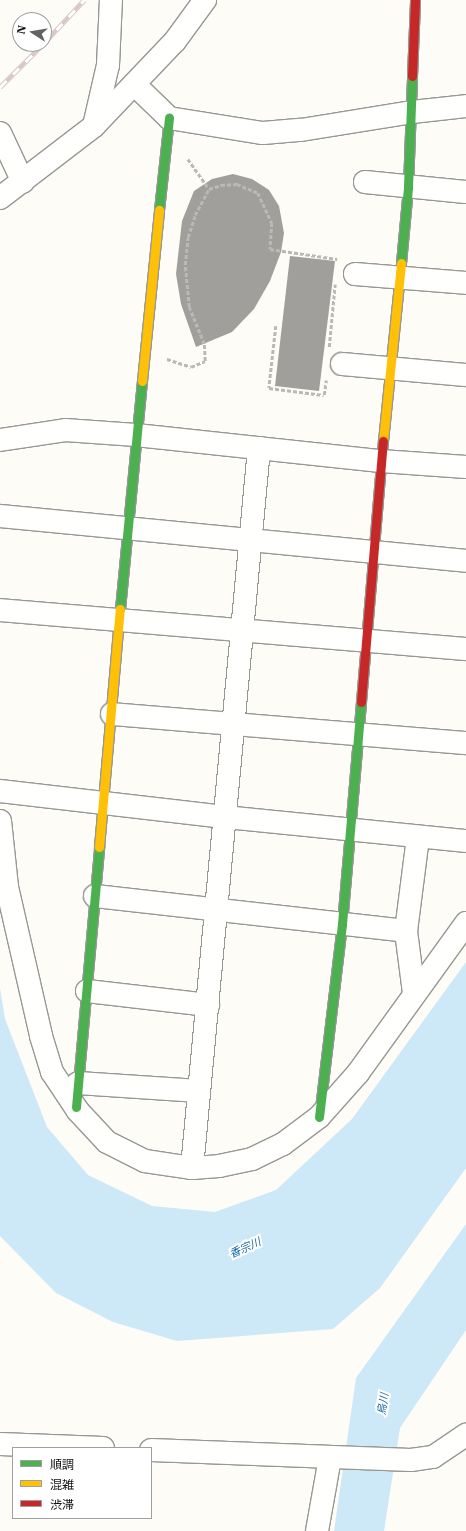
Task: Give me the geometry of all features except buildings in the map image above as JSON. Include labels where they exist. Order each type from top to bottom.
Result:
[{"type":"street","points":[[94,126],[108,65],[111,0]]},
{"type":"street","points":[[0,133],[7,188],[94,126],[135,85],[175,41],[205,0]]},
{"type":"street","points":[[319,1117],[342,924],[381,461],[408,187],[415,0]]},
{"type":"street","points":[[135,85],[169,118],[263,133],[301,130],[412,112],[466,106]]},
{"type":"street","points":[[76,1107],[129,528],[136,435],[169,118]]},
{"type":"street","points":[[364,182],[466,192]]},
{"type":"street","points":[[342,273],[466,283]]},
{"type":"street","points":[[332,362],[390,369],[466,375]]},
{"type":"street","points":[[0,440],[65,430],[136,435],[381,461],[466,467]]},
{"type":"street","points":[[192,1168],[259,448]]},
{"type":"street","points":[[0,516],[466,560]]},
{"type":"street","points":[[0,610],[366,639],[466,649]]},
{"type":"street","points":[[112,714],[234,725],[466,742]]},
{"type":"street","points":[[0,791],[225,817],[349,828],[418,837],[466,841]]},
{"type":"street","points":[[0,821],[7,887],[40,1036],[52,1072],[76,1107],[107,1142],[145,1161],[192,1168],[219,1166],[252,1159],[283,1144],[319,1117],[358,1073],[414,993],[466,923]]},
{"type":"street","points":[[414,993],[406,931],[418,837]]},
{"type":"street","points":[[95,896],[406,931]]},
{"type":"street","points":[[87,991],[208,1005]]},
{"type":"street","points":[[78,1083],[199,1091]]},
{"type":"street","points":[[152,1450],[411,1460],[433,1457],[466,1435]]},
{"type":"street","points":[[0,1444],[77,1447]]},
{"type":"street","points":[[317,1531],[337,1458]]},
{"type":"path","points":[[188,161],[209,189]]},
{"type":"path","points":[[145,352],[191,367],[204,361],[204,344],[189,307],[185,265],[188,237],[195,215],[209,189],[221,185],[237,184],[258,194],[272,223],[270,249],[338,258],[342,273],[332,362],[324,395],[269,388],[276,326]]},
{"type":"water","name":"香宗川","points":[[466,962],[466,1168],[380,1288],[333,1329],[177,1341],[113,1322],[56,1293],[0,1236],[0,988],[5,1019],[47,1127],[88,1175],[152,1206],[215,1212],[276,1190],[352,1119]]},
{"type":"water","name":"烏川","points":[[466,1224],[466,1330],[400,1428],[384,1531],[334,1531],[356,1378]]},
{"type":"railway","points":[[52,34],[84,0]]},
{"type":"railway","points":[[0,87],[35,52]]},
{"type":"traffic: fast","points":[[401,263],[408,187],[412,76]]},
{"type":"traffic: fast","points":[[159,210],[169,118]]},
{"type":"traffic: fast","points":[[120,609],[142,381]]},
{"type":"traffic: fast","points":[[319,1117],[342,924],[361,702]]},
{"type":"traffic: fast","points":[[76,1107],[99,847]]},
{"type":"traffic: slow","points":[[142,381],[159,210]]},
{"type":"traffic: slow","points":[[383,441],[401,263]]},
{"type":"traffic: slow","points":[[99,847],[120,609]]},
{"type":"traffic: jam","points":[[412,76],[415,0]]},
{"type":"traffic: jam","points":[[361,702],[383,441]]}]
